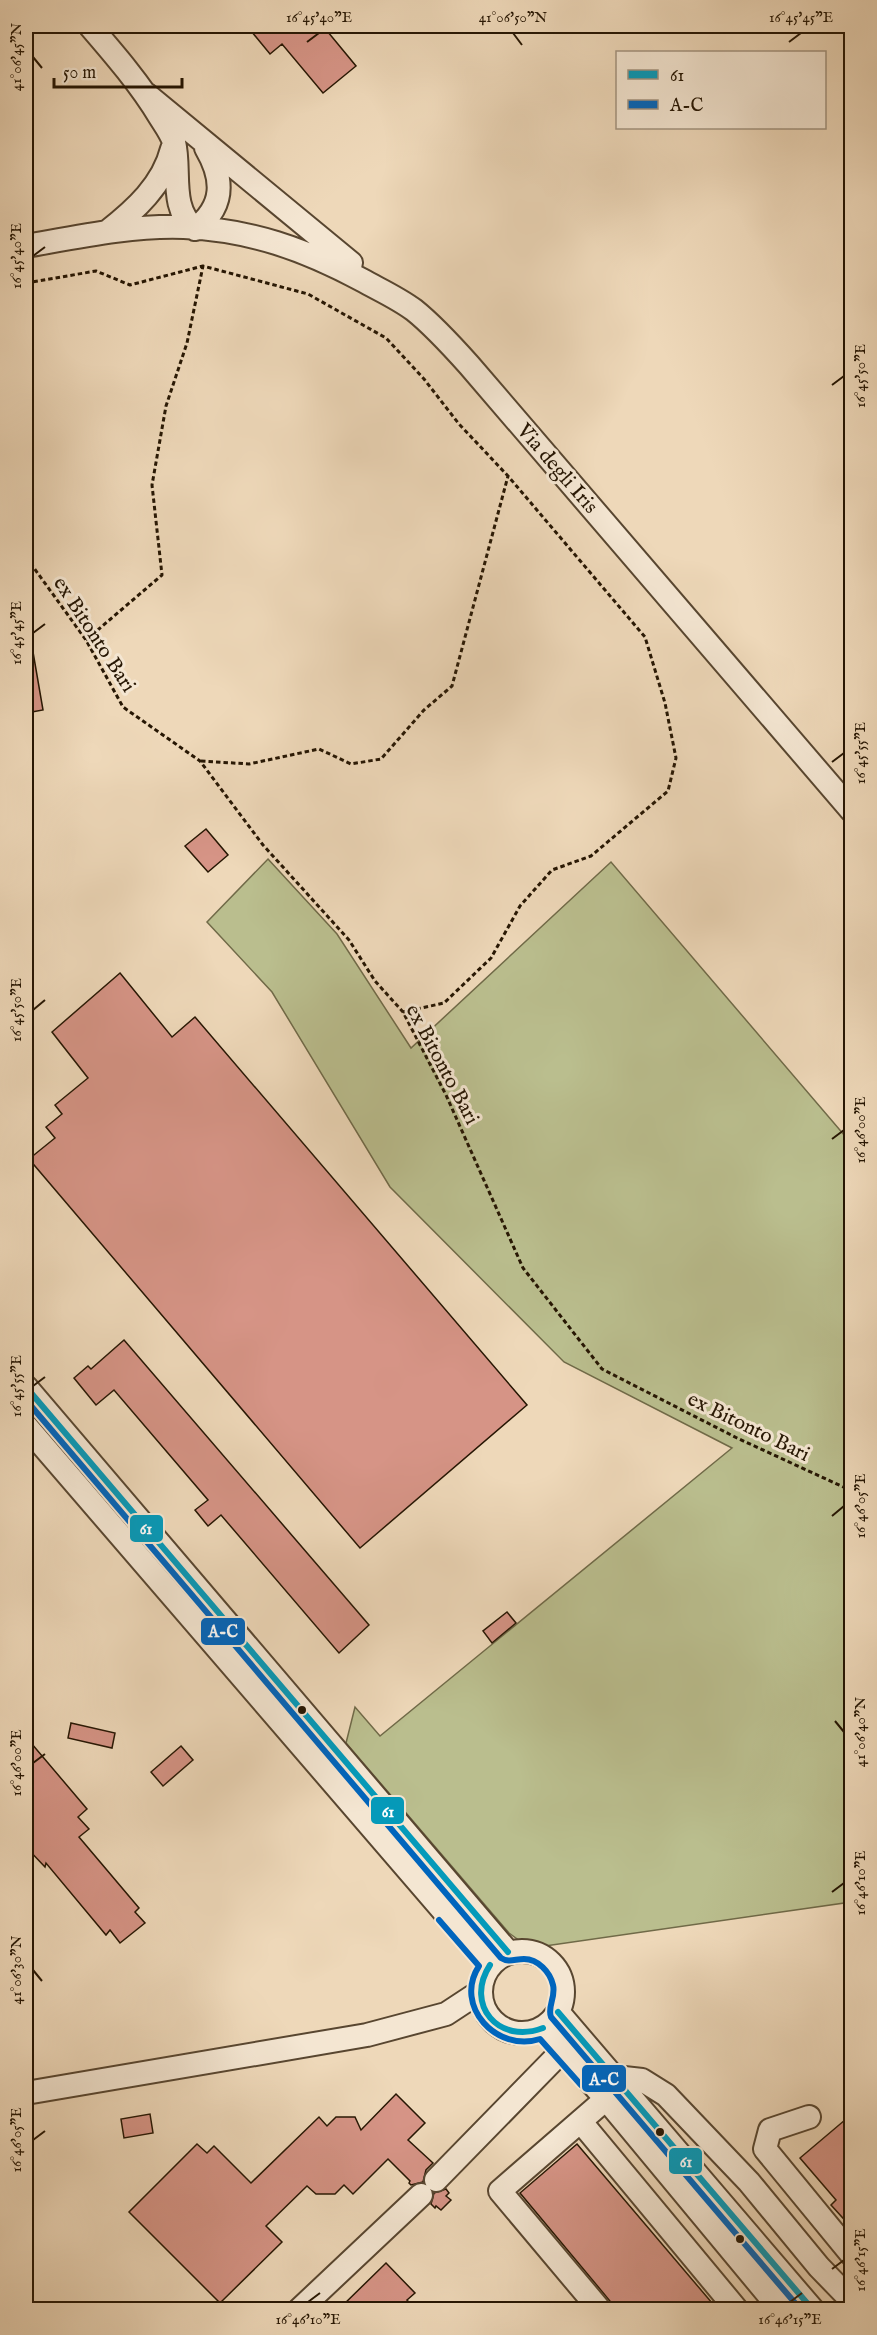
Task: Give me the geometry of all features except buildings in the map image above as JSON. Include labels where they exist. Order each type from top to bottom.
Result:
[{"type":"street","points":[[90,26],[146,94],[174,142],[177,190],[187,222],[195,229],[214,211],[218,193],[218,175],[203,143]]},
{"type":"street","points":[[146,94],[203,143],[397,298]]},
{"type":"street","points":[[107,232],[143,203],[162,173],[174,142]]},
{"type":"street","name":"Via degli Iris","points":[[26,246],[107,232],[184,227],[260,237],[320,258],[397,298],[434,328],[470,365],[852,811]]},
{"type":"street","points":[[26,1387],[499,1959]]},
{"type":"street","points":[[26,1426],[499,1959]]},
{"type":"street","points":[[520,1950],[532,1951],[543,1955],[560,1973],[564,1996],[553,2020],[543,2028],[530,2033],[516,2033],[503,2029],[484,2009],[482,1982],[499,1959],[520,1950]]},
{"type":"street","points":[[26,2093],[367,2035],[446,2014],[481,1991]]},
{"type":"street","points":[[558,2012],[813,2310]]},
{"type":"street","points":[[446,2014],[492,2020]]},
{"type":"street","points":[[543,2028],[606,2099],[781,2310]]},
{"type":"street","points":[[299,2310],[429,2188],[563,2050]]},
{"type":"street","points":[[615,2078],[642,2080],[666,2095],[749,2182],[819,2267],[852,2301]]},
{"type":"street","points":[[600,2310],[500,2192],[606,2099]]},
{"type":"street","points":[[809,2117],[770,2130],[765,2149],[848,2251],[819,2267]]},
{"type":"street","points":[[580,2122],[737,2310]]},
{"type":"path","points":[[26,283],[96,271],[130,285],[203,266],[308,294],[386,338],[424,379],[459,424],[508,476],[645,637],[665,703],[676,758],[668,791],[591,856],[552,870],[520,906],[491,958],[444,1003],[403,1012]]},
{"type":"path","points":[[86,640],[162,575],[152,485],[166,406],[187,343],[203,266]]},
{"type":"path","points":[[200,761],[249,764],[319,749],[351,764],[381,759],[424,710],[452,686],[508,476]]},
{"type":"path","name":"ex Bitonto Bari","points":[[26,557],[86,640],[123,707],[200,761],[263,845],[349,940],[375,981],[403,1012],[446,1095],[523,1268],[602,1369],[737,1438],[852,1491]]},
{"type":"green space","points":[[268,859],[337,934],[411,1048],[611,862],[851,1143],[851,1902],[545,1946],[520,1941],[509,1933],[346,1743],[355,1707],[380,1736],[732,1448],[564,1362],[390,1187],[272,992],[207,922]]},
{"type":"transit line","name":"61","points":[[26,1387],[508,1952]]},
{"type":"transit line","name":"A-C","points":[[26,1400],[501,1958],[509,1961],[524,1959],[534,1961],[546,1971],[554,1989],[550,2009],[551,2017],[801,2310]]},
{"type":"transit line","name":"A-C","points":[[439,1920],[479,1966],[472,1981],[472,1996],[476,2010],[484,2023],[495,2033],[509,2039],[524,2042],[540,2039],[581,2085]]},
{"type":"transit line","name":"61","points":[[490,1965],[483,1980],[481,1994],[490,2018],[500,2026],[512,2031],[527,2032],[543,2028]]},
{"type":"transit line","name":"61","points":[[558,2012],[813,2310]]}]
